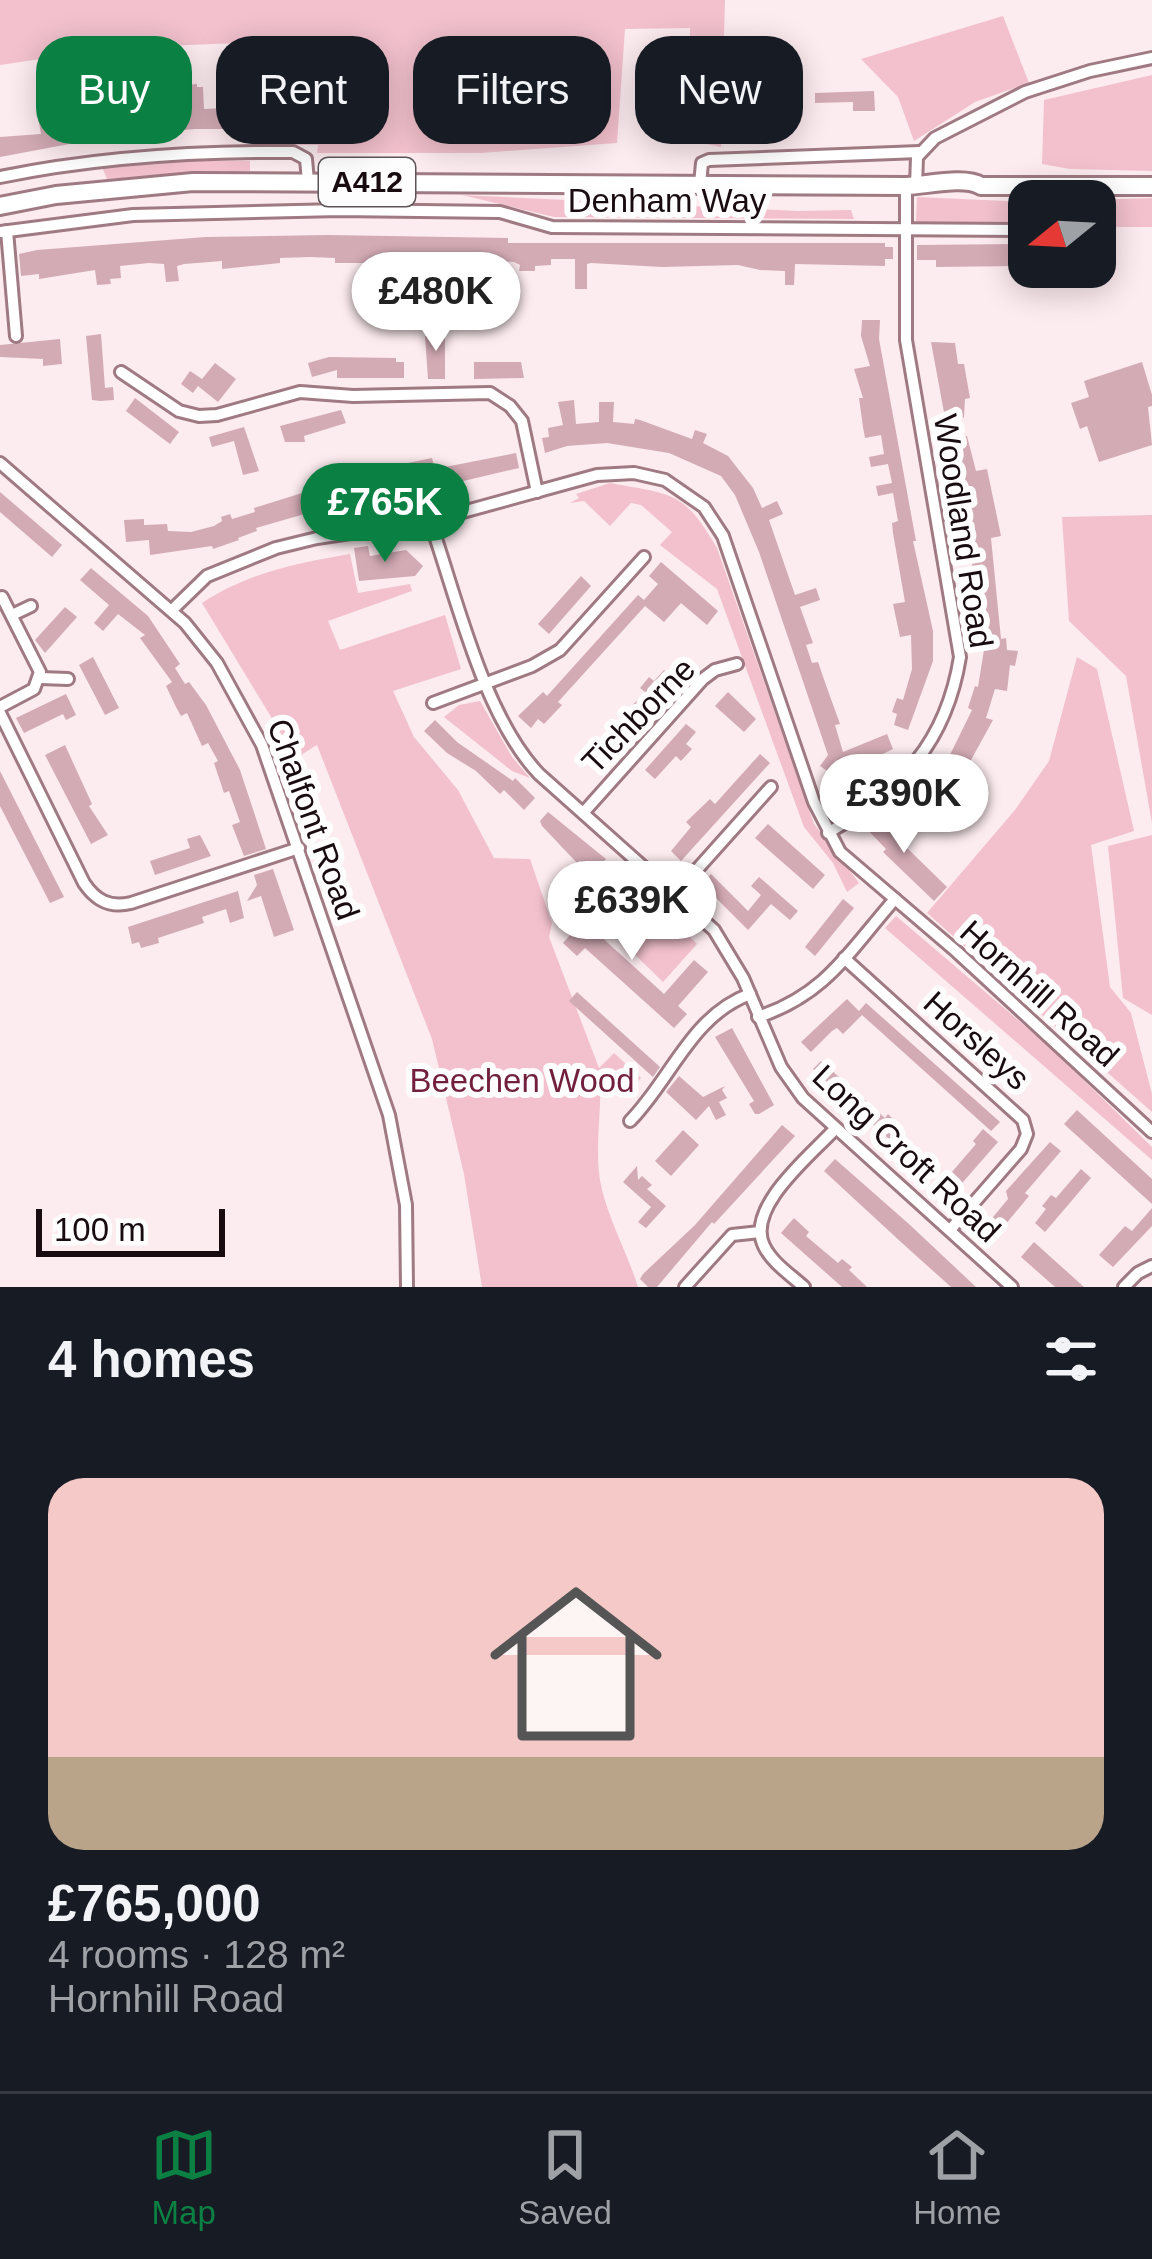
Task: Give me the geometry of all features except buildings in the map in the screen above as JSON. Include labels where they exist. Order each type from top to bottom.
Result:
[{"type":"main road","name":"A412","points":[[0,206],[56,195],[177,183],[946,186],[952,191],[981,186],[1152,186]]},
{"type":"street","points":[[700,184],[705,161],[920,152],[935,138],[1025,92],[1152,58]]},
{"type":"street","points":[[0,177],[163,154],[293,152],[306,159],[308,182]]},
{"type":"street","name":"Woodland Road","points":[[828,833],[890,787],[928,749],[959,665],[958,635],[905,340],[905,227],[920,152]]},
{"type":"street","points":[[339,210],[340,182]]},
{"type":"street","name":"Denham Way","points":[[3,231],[133,215],[339,210],[500,212],[552,227],[1008,229]]},
{"type":"street","points":[[3,231],[16,335]]},
{"type":"street","points":[[122,372],[179,411],[199,416],[300,392],[352,396],[490,393],[511,406],[522,421],[537,492]]},
{"type":"street","name":"Chalfont Road","points":[[0,463],[196,635],[233,689],[271,764],[389,1115],[406,1205],[407,1287]]},
{"type":"street","name":"Hornhill Road","points":[[172,610],[207,577],[276,548],[430,521],[597,475],[634,473],[664,480],[688,493],[708,512],[732,559],[814,802],[848,862],[1152,1132]]},
{"type":"street","name":"Long Croft Road","points":[[430,521],[486,682],[521,753],[714,930],[791,1083],[834,1130],[1012,1287]]},
{"type":"street","points":[[433,703],[560,650],[644,557]]},
{"type":"street","points":[[2,597],[40,678],[28,693],[0,710],[94,896],[107,904],[131,903],[299,848]]},
{"type":"street","points":[[12,615],[31,606]]},
{"type":"street","name":"Tichborne","points":[[584,812],[703,679],[737,664]]},
{"type":"street","points":[[40,678],[68,679]]},
{"type":"street","points":[[676,893],[771,788]]},
{"type":"street","points":[[758,1017],[809,995],[895,899]]},
{"type":"street","name":"Horsleys","points":[[844,958],[1013,1108],[1026,1127],[1021,1149],[950,1230]]},
{"type":"street","points":[[630,1121],[668,1078],[684,1047],[711,1014],[750,994]]},
{"type":"street","points":[[804,1287],[770,1256],[760,1232],[767,1204],[834,1130]]},
{"type":"street","points":[[685,1287],[732,1235],[760,1232]]},
{"type":"street","points":[[1124,1287],[1152,1266]]},
{"type":"green space","points":[[0,0],[725,0],[724,36],[690,36],[690,28],[625,29],[617,143],[611,143],[611,36],[413,36],[413,144],[603,144],[480,153],[317,153],[318,145],[290,145],[389,144],[389,36],[216,36],[216,44],[192,45],[192,36],[36,36],[36,60],[0,65]]},
{"type":"green space","points":[[1003,16],[1029,83],[975,102],[914,141],[898,97],[861,59]]},
{"type":"green space","points":[[1152,75],[1152,171],[1042,164],[1044,100]]},
{"type":"green space","points":[[167,160],[250,161],[250,171],[107,179],[102,167]]},
{"type":"green space","points":[[462,195],[851,210],[854,219],[554,217]]},
{"type":"green space","points":[[917,197],[1008,201],[1008,223],[916,222]]},
{"type":"green space","points":[[1152,198],[1152,227],[1116,227],[1116,199]]},
{"type":"green space","points":[[610,483],[674,498],[695,515],[717,548],[814,824],[859,883],[847,892],[833,863],[804,827],[717,589],[660,545],[672,532],[641,505],[631,503],[610,526],[584,501],[570,503],[579,498],[576,494]]},
{"type":"green space","points":[[1152,515],[1152,823],[1126,676],[1069,621],[1062,517]]},
{"type":"green space","name":"Beechen Wood","points":[[350,554],[358,593],[410,584],[412,591],[328,621],[340,650],[445,615],[461,669],[393,691],[414,737],[458,790],[494,858],[530,859],[552,923],[549,937],[599,1068],[614,1053],[641,1078],[623,1098],[600,1078],[598,1148],[605,1202],[638,1287],[482,1287],[464,1174],[432,1039],[317,745],[296,758],[202,603],[255,577]]},
{"type":"green space","points":[[1077,657],[1097,669],[1134,831],[1091,845],[1110,987],[1131,1013],[1152,1094],[1152,1112],[927,913],[1015,810],[1049,761]]},
{"type":"green space","points":[[480,701],[512,757],[530,778],[512,771],[444,717],[459,705]]},
{"type":"green space","points":[[1152,835],[1152,1015],[1123,998],[1108,846]]},
{"type":"green space","points":[[651,889],[671,908],[667,914],[697,944],[663,982],[626,946],[623,920]]},
{"type":"green space","points":[[896,916],[1051,1048],[1152,1147],[1152,1160],[885,928]]}]
